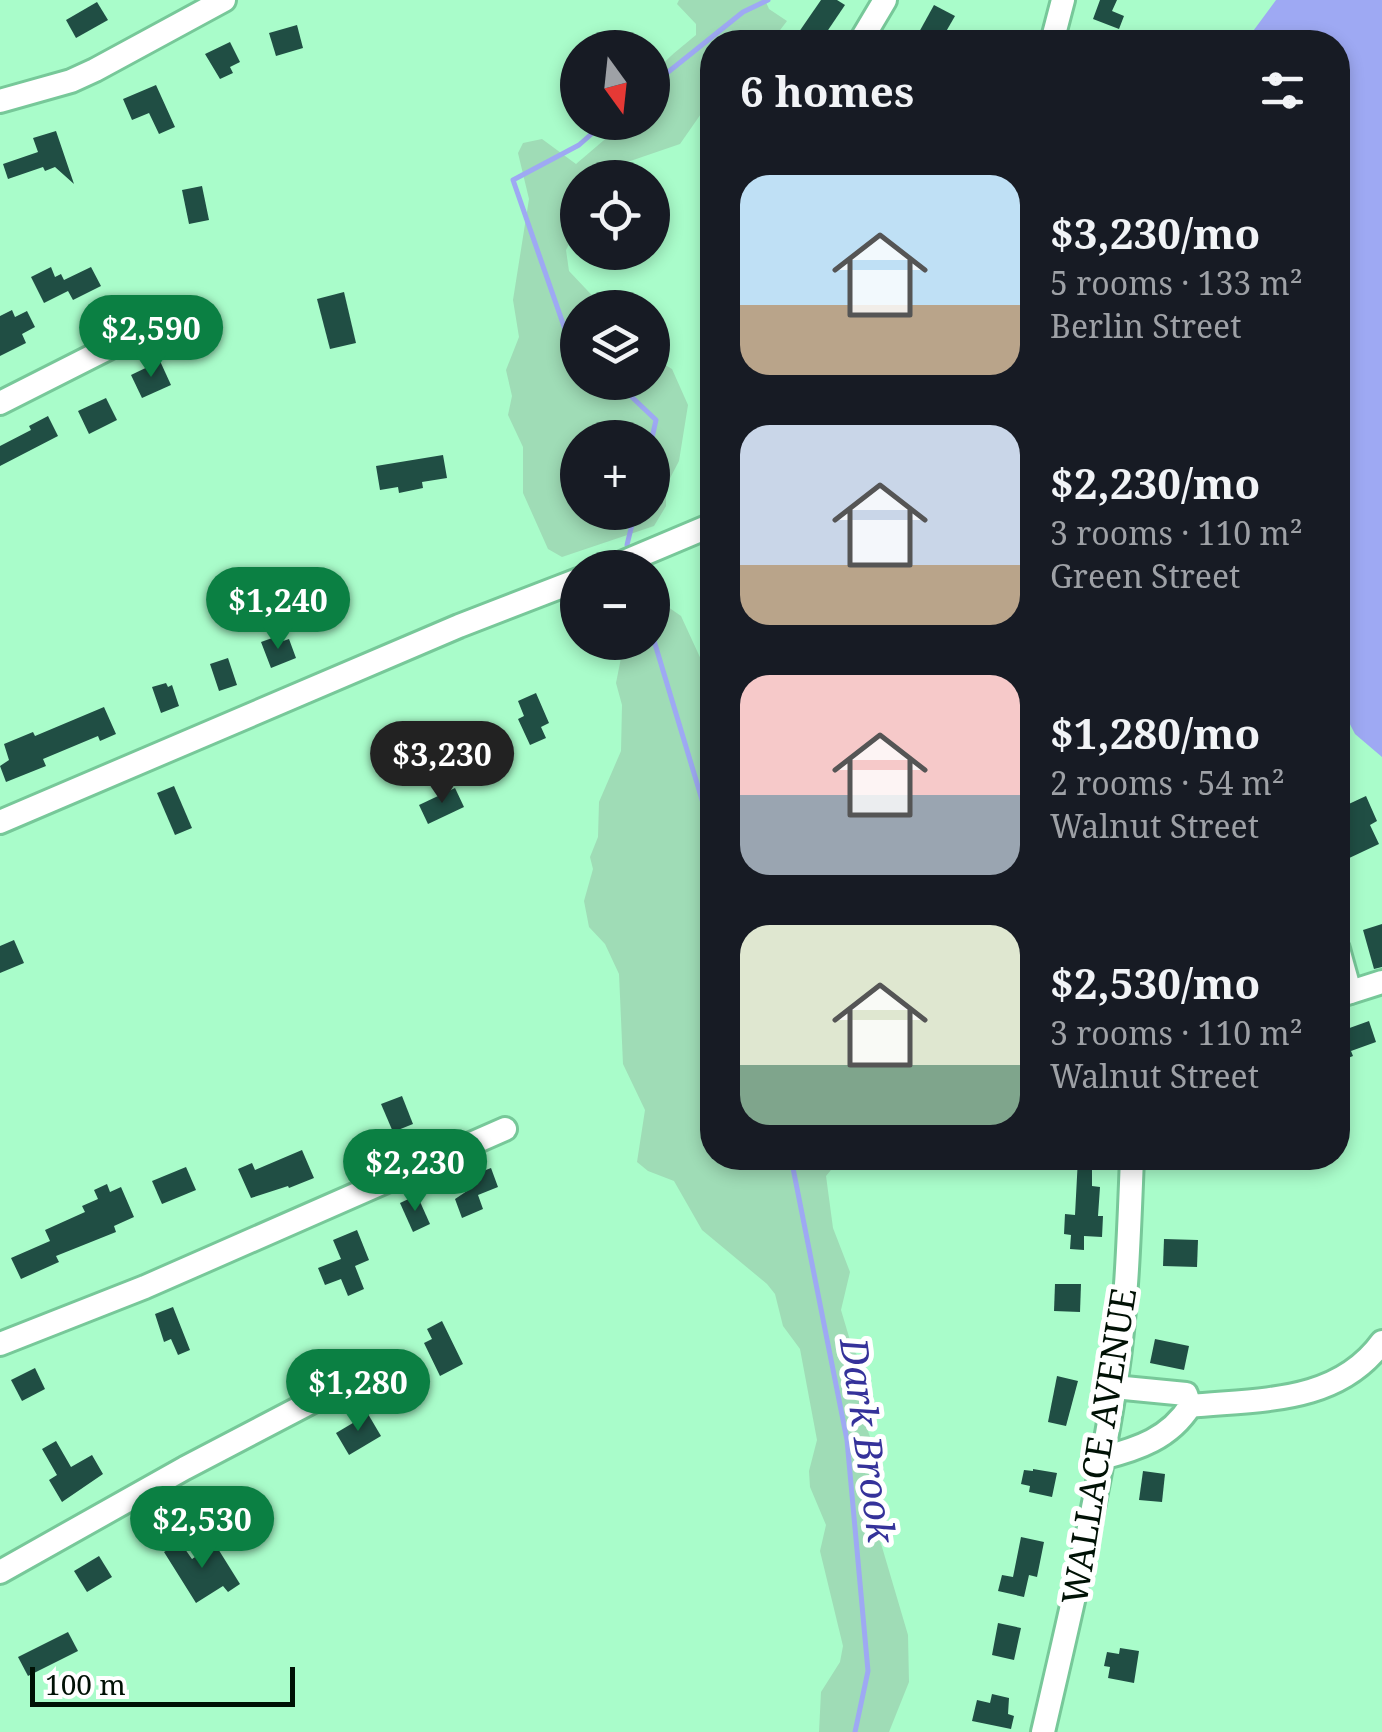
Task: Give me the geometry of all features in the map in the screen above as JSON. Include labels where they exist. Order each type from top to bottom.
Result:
[{"type":"street","points":[[0,101],[83,76],[224,0]]},
{"type":"street","points":[[867,30],[885,0]]},
{"type":"street","points":[[1055,30],[1063,0]]},
{"type":"street","points":[[0,403],[158,323]]},
{"type":"street","points":[[653,550],[700,530]]},
{"type":"street","points":[[0,822],[459,626],[560,587]]},
{"type":"street","points":[[1350,992],[1382,982]]},
{"type":"street","points":[[0,1344],[144,1287],[505,1130]]},
{"type":"street","name":"WALLACE AVENUE","points":[[1043,1732],[1089,1532],[1114,1387],[1126,1294],[1131,1170]]},
{"type":"street","points":[[1190,1406],[1302,1394],[1342,1380],[1368,1361],[1382,1342]]},
{"type":"street","points":[[0,1572],[185,1468],[380,1366]]},
{"type":"street","points":[[1114,1387],[1186,1394],[1190,1406]]},
{"type":"street","points":[[1102,1458],[1140,1449],[1178,1424],[1190,1406]]},
{"type":"green space","points":[[679,0],[765,0],[769,9],[787,21],[780,30],[700,30],[700,115],[680,144],[633,160],[581,160],[604,140],[670,140],[670,57],[696,35],[696,24],[677,4]]},
{"type":"green space","points":[[542,139],[571,160],[560,160],[560,270],[569,270],[587,290],[560,290],[560,400],[670,400],[670,368],[688,405],[679,461],[670,478],[670,420],[560,420],[560,530],[642,530],[583,550],[560,550],[560,556],[548,549],[523,493],[523,447],[508,415],[512,396],[506,370],[519,337],[513,300],[529,199],[518,153],[523,143]]},
{"type":"green space","points":[[670,608],[681,616],[700,657],[700,1170],[831,1170],[826,1176],[833,1228],[850,1272],[841,1310],[860,1360],[859,1404],[879,1464],[882,1504],[877,1530],[908,1635],[909,1682],[889,1732],[819,1732],[821,1692],[840,1662],[843,1646],[820,1551],[826,1525],[810,1487],[809,1471],[817,1440],[800,1349],[783,1326],[775,1294],[767,1284],[702,1230],[674,1181],[637,1162],[645,1110],[623,1064],[619,974],[605,944],[589,927],[584,901],[593,869],[590,857],[598,837],[599,802],[621,751],[622,705],[616,683],[621,660],[670,660]]},
{"type":"water","points":[[1276,0],[1382,0],[1382,757],[1355,734],[1350,724],[1350,30],[1254,30]]},
{"type":"building","points":[[821,0],[837,0],[845,5],[828,30],[800,30]]},
{"type":"building","points":[[1100,0],[1117,0],[1112,11],[1124,16],[1119,29],[1093,19]]},
{"type":"building","points":[[97,2],[108,20],[76,38],[66,20]]},
{"type":"building","points":[[934,5],[955,16],[947,30],[920,30]]},
{"type":"building","points":[[297,25],[303,48],[276,56],[269,33]]},
{"type":"building","points":[[230,42],[240,62],[230,67],[233,73],[220,79],[205,54]]},
{"type":"building","points":[[156,85],[175,127],[159,134],[149,113],[132,120],[123,99]]},
{"type":"building","points":[[56,131],[74,184],[55,167],[8,179],[3,164],[38,152],[33,138]]},
{"type":"building","points":[[202,186],[209,220],[189,224],[182,190]]},
{"type":"building","points":[[51,267],[55,277],[61,274],[64,280],[91,267],[101,286],[73,300],[68,291],[44,303],[31,277]]},
{"type":"building","points":[[344,292],[356,343],[330,349],[317,299]]},
{"type":"building","points":[[12,310],[15,317],[27,311],[35,327],[22,334],[26,343],[0,356],[0,316]]},
{"type":"building","points":[[160,361],[171,385],[142,398],[131,375]]},
{"type":"building","points":[[106,398],[117,420],[89,434],[78,411]]},
{"type":"building","points":[[48,416],[58,436],[0,466],[0,446]]},
{"type":"building","points":[[443,455],[447,478],[422,482],[423,488],[399,493],[398,487],[380,490],[376,466]]},
{"type":"building","points":[[240,580],[250,611],[231,618],[220,587]]},
{"type":"building","points":[[275,637],[277,643],[289,639],[296,658],[271,668],[261,642]]},
{"type":"building","points":[[228,658],[237,685],[219,691],[210,664]]},
{"type":"building","points":[[166,683],[168,687],[172,685],[179,706],[161,713],[152,687]]},
{"type":"building","points":[[536,693],[549,723],[541,727],[546,738],[530,745],[518,719],[524,716],[518,701]]},
{"type":"building","points":[[104,707],[116,734],[100,741],[98,736],[43,759],[46,766],[6,782],[0,766],[9,760],[4,744],[33,732],[35,736]]},
{"type":"building","points":[[174,786],[192,828],[175,835],[157,793]]},
{"type":"building","points":[[455,788],[464,807],[428,824],[419,805]]},
{"type":"building","points":[[1366,796],[1377,821],[1370,825],[1379,844],[1350,858],[1350,803]]},
{"type":"building","points":[[1382,924],[1382,967],[1374,969],[1363,930]]},
{"type":"building","points":[[14,940],[24,963],[0,973],[0,946]]},
{"type":"building","points":[[1369,1021],[1376,1042],[1351,1051],[1350,1057],[1350,1028]]},
{"type":"building","points":[[402,1096],[413,1124],[393,1132],[381,1104]]},
{"type":"building","points":[[302,1150],[314,1178],[251,1198],[238,1169],[252,1163],[255,1170]]},
{"type":"building","points":[[186,1167],[196,1190],[162,1204],[152,1181]]},
{"type":"building","points":[[491,1168],[498,1187],[478,1195],[483,1209],[462,1218],[455,1199],[470,1189],[465,1178]]},
{"type":"building","points":[[1077,1170],[1092,1170],[1092,1186],[1100,1187],[1098,1216],[1103,1216],[1102,1237],[1084,1236],[1084,1250],[1070,1249],[1071,1235],[1064,1234],[1065,1214],[1075,1215]]},
{"type":"building","points":[[107,1184],[110,1192],[121,1187],[134,1217],[114,1226],[116,1232],[56,1256],[59,1262],[21,1279],[11,1258],[50,1241],[45,1230],[85,1212],[82,1206],[98,1199],[94,1190]]},
{"type":"building","points":[[417,1195],[430,1224],[413,1232],[400,1203]]},
{"type":"building","points":[[357,1230],[369,1260],[355,1266],[364,1289],[348,1296],[341,1279],[325,1285],[318,1268],[341,1259],[333,1240]]},
{"type":"building","points":[[1164,1239],[1198,1240],[1197,1267],[1163,1266]]},
{"type":"building","points":[[1055,1284],[1081,1284],[1080,1312],[1054,1311]]},
{"type":"building","points":[[173,1307],[190,1350],[178,1355],[171,1339],[164,1342],[155,1314]]},
{"type":"building","points":[[442,1321],[463,1364],[440,1376],[424,1343],[432,1339],[427,1329]]},
{"type":"building","points":[[1155,1339],[1189,1346],[1184,1370],[1150,1363]]},
{"type":"building","points":[[35,1368],[45,1389],[22,1401],[11,1380]]},
{"type":"building","points":[[1057,1376],[1078,1381],[1066,1426],[1048,1422]]},
{"type":"building","points":[[368,1414],[381,1436],[349,1455],[336,1433]]},
{"type":"building","points":[[56,1441],[71,1467],[92,1455],[103,1474],[62,1502],[49,1480],[57,1475],[42,1449]]},
{"type":"building","points":[[1024,1470],[1057,1473],[1052,1497],[1029,1492],[1030,1486],[1021,1484]]},
{"type":"building","points":[[1143,1471],[1165,1474],[1162,1502],[1139,1500]]},
{"type":"building","points":[[1021,1537],[1044,1542],[1037,1577],[1029,1575],[1024,1597],[998,1591],[1002,1575],[1013,1577]]},
{"type":"building","points":[[180,1542],[192,1559],[215,1544],[240,1584],[228,1592],[223,1586],[196,1603],[164,1552]]},
{"type":"building","points":[[99,1556],[112,1577],[87,1592],[74,1571]]},
{"type":"building","points":[[998,1623],[1021,1628],[1014,1660],[992,1655]]},
{"type":"building","points":[[68,1632],[78,1651],[28,1676],[18,1657]]},
{"type":"building","points":[[1120,1648],[1139,1651],[1134,1683],[1108,1678],[1110,1667],[1104,1666],[1107,1652],[1119,1654]]},
{"type":"building","points":[[992,1694],[1009,1698],[1008,1714],[1014,1716],[1011,1729],[972,1721],[977,1700],[990,1703]]},
{"type":"waterway","name":"Dark Brook","points":[[721,30],[743,12],[768,0]]},
{"type":"waterway","name":"Dark Brook","points":[[670,71],[700,46]]},
{"type":"waterway","name":"Dark Brook","points":[[560,315],[513,180],[585,140]]},
{"type":"waterway","name":"Dark Brook","points":[[635,400],[656,420]]},
{"type":"waterway","name":"Dark Brook","points":[[628,550],[631,530]]},
{"type":"waterway","name":"Dark Brook","points":[[660,660],[700,793]]},
{"type":"waterway","name":"Dark Brook","points":[[793,1170],[847,1440],[868,1671],[855,1732]]}]
